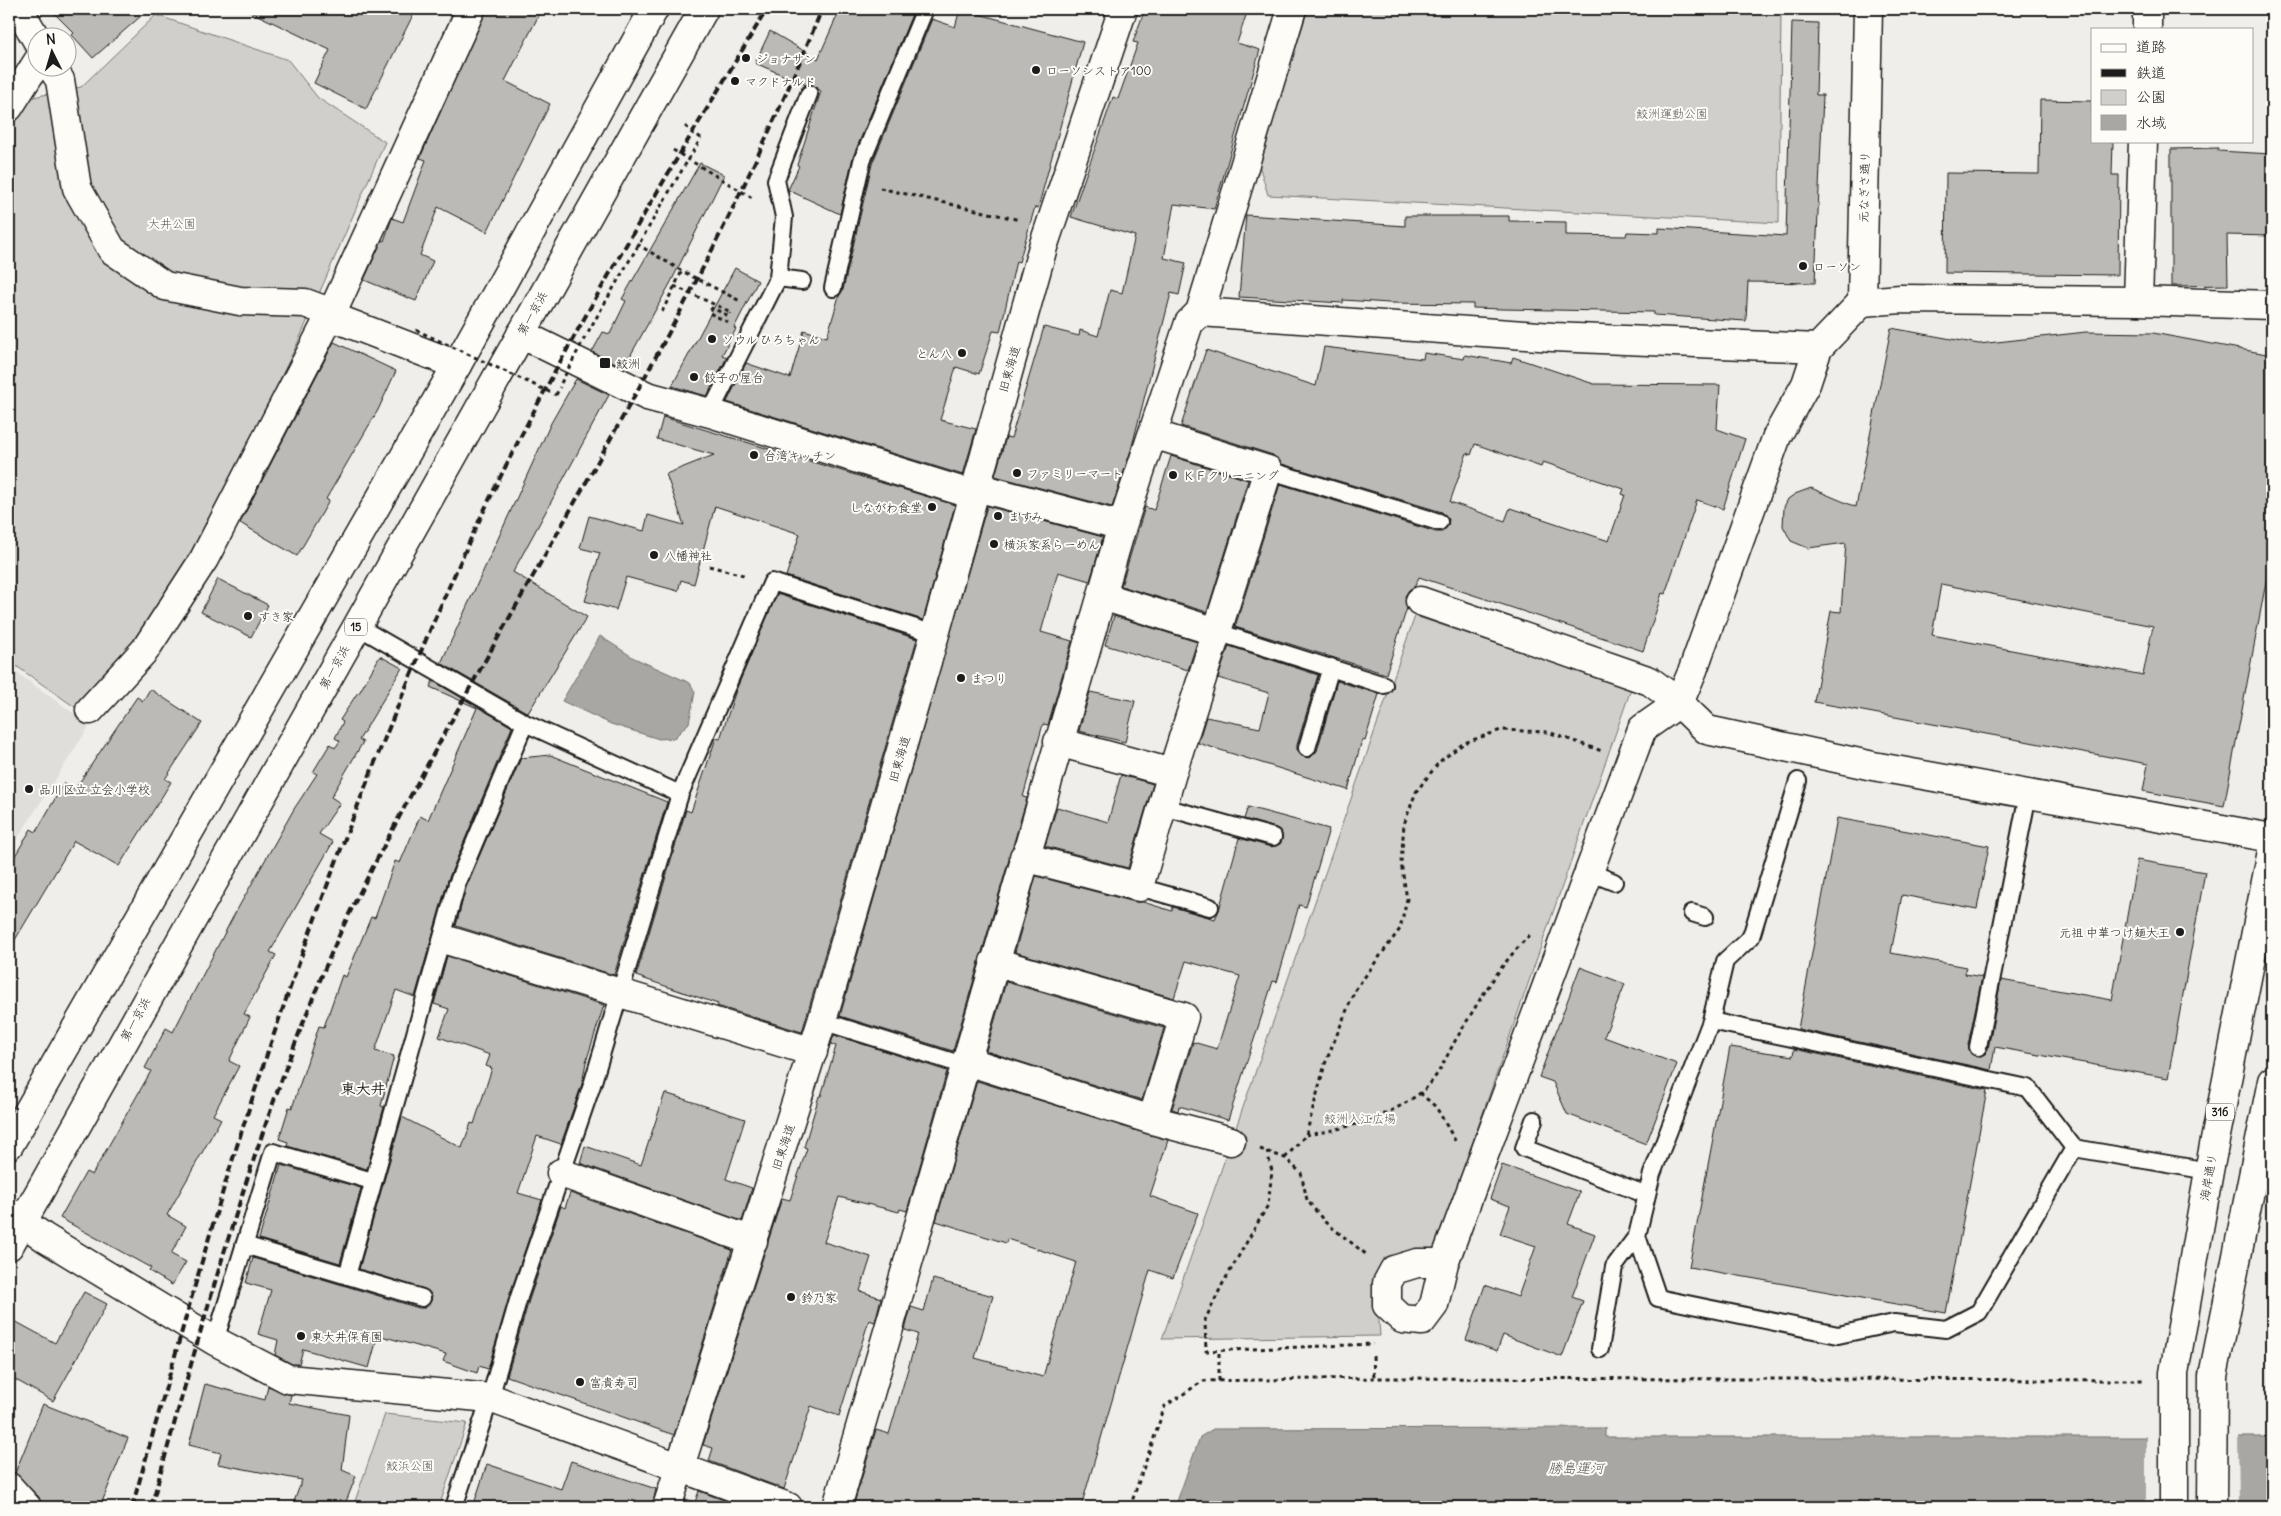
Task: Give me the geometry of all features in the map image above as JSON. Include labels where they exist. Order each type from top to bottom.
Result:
[{"type":"main road","points":[[19,9],[30,28]]},
{"type":"main road","points":[[90,710],[145,650],[204,559],[331,314],[471,9]]},
{"type":"main road","points":[[9,1145],[457,365],[654,9]]},
{"type":"main road","name":"第一京浜","points":[[9,1246],[15,1217],[357,626],[704,9]]},
{"type":"main road","name":"旧東海道","points":[[668,1507],[822,1022],[935,634],[1049,227],[1123,9]]},
{"type":"main road","points":[[837,1507],[1024,857],[1122,526],[1188,323],[1200,312],[1292,9]]},
{"type":"main road","name":"元なぎさ通り","points":[[1862,302],[1868,9]]},
{"type":"main road","points":[[2147,9],[2147,28]]},
{"type":"main road","points":[[9,107],[28,77]]},
{"type":"main road","points":[[59,78],[78,188],[112,250],[165,286],[240,301],[305,303],[457,365]]},
{"type":"main road","points":[[2138,300],[2143,142]]},
{"type":"main road","points":[[1444,1263],[1589,872],[1628,793],[1642,729],[1678,703],[1693,670],[1777,436],[1806,384],[1818,348],[1862,302],[1901,299],[2138,300],[2272,305]]},
{"type":"main road","points":[[1200,312],[1553,337],[1818,348]]},
{"type":"main road","points":[[521,334],[647,396],[710,412],[975,491],[1122,526]]},
{"type":"main road","points":[[1024,857],[1140,887],[1172,773],[1268,470],[1153,434]]},
{"type":"main road","points":[[1102,596],[1217,632]]},
{"type":"main road","points":[[1420,601],[1650,681],[1678,703],[1707,730],[1873,766],[2272,838]]},
{"type":"main road","points":[[1058,742],[1172,773]]},
{"type":"main road","name":"海岸通り","points":[[2174,1507],[2174,1373],[2209,1171],[2272,851]]},
{"type":"main road","points":[[446,939],[813,1052]]},
{"type":"main road","points":[[994,962],[1184,1017],[1152,1120]]},
{"type":"main road","points":[[966,1063],[1152,1120],[1231,1141]]},
{"type":"main road","points":[[2212,1507],[2213,1376],[2263,1177],[2272,1081]]},
{"type":"main road","points":[[561,1173],[753,1242]]},
{"type":"main road","points":[[15,1217],[45,1238],[215,1341],[288,1379],[490,1398],[788,1507]]},
{"type":"main road","points":[[9,1487],[27,1507]]},
{"type":"lane","points":[[833,288],[862,161],[925,9]]},
{"type":"lane","points":[[710,412],[778,278],[784,218],[776,180],[809,94]]},
{"type":"lane","points":[[778,278],[802,281]]},
{"type":"lane","points":[[1268,470],[1439,522]]},
{"type":"lane","points":[[454,1507],[490,1398],[519,1296],[592,1085],[680,794],[772,582],[935,634]]},
{"type":"lane","points":[[357,626],[525,723],[680,794]]},
{"type":"lane","points":[[1217,632],[1384,685]]},
{"type":"lane","points":[[1306,748],[1331,667]]},
{"type":"lane","points":[[348,1276],[372,1181],[446,939],[457,884],[525,723]]},
{"type":"lane","points":[[1600,1349],[1614,1267],[1637,1236],[1652,1174],[1711,1022],[1725,961],[1751,938],[1798,781]]},
{"type":"lane","points":[[1978,1047],[2028,794]]},
{"type":"lane","points":[[1164,807],[1273,837]]},
{"type":"lane","points":[[1589,872],[1614,882]]},
{"type":"lane","points":[[1140,887],[1210,907]]},
{"type":"lane","points":[[822,1022],[966,1063]]},
{"type":"lane","points":[[1711,1022],[2028,1088],[2074,1148],[2209,1171]]},
{"type":"lane","points":[[1534,1120],[1524,1148],[1647,1195]]},
{"type":"lane","points":[[1637,1236],[1658,1298],[1838,1335],[1894,1323],[1946,1329],[1979,1312],[2074,1148]]},
{"type":"lane","points":[[215,1341],[273,1152],[372,1181]]},
{"type":"lane","points":[[244,1246],[422,1298]]},
{"type":"path","points":[[562,383],[637,244],[701,138],[685,126]]},
{"type":"path","points":[[673,150],[784,218]]},
{"type":"path","points":[[858,182],[1049,227]]},
{"type":"path","points":[[637,244],[682,271],[738,300],[729,316],[712,308],[709,313],[750,333]]},
{"type":"path","points":[[662,312],[682,271]]},
{"type":"path","points":[[674,286],[731,312]]},
{"type":"path","points":[[416,330],[556,395]]},
{"type":"path","points":[[709,566],[772,582]]},
{"type":"path","points":[[1284,1158],[1306,1135],[1325,1064],[1355,990],[1400,929],[1407,900],[1401,863],[1404,824],[1416,792],[1439,762],[1464,743],[1501,730],[1548,732],[1608,753]]},
{"type":"path","points":[[1306,1135],[1344,1129],[1384,1113],[1420,1093],[1438,1072],[1492,981],[1515,949],[1535,930]]},
{"type":"path","points":[[1420,1093],[1436,1107],[1450,1129],[1457,1145]]},
{"type":"path","points":[[1231,1141],[1284,1158],[1301,1173],[1307,1200],[1325,1222],[1374,1260]]},
{"type":"path","points":[[1267,1151],[1272,1171],[1268,1205],[1222,1285],[1205,1320],[1206,1351],[1373,1344]]},
{"type":"path","points":[[1219,1351],[1219,1381]]},
{"type":"path","points":[[1373,1356],[1374,1378]]},
{"type":"path","points":[[1130,1507],[1166,1406],[1203,1381],[1374,1378],[2146,1380]]},
{"type":"shaded area","name":"品川区立 立会小学校","points":[[9,667],[90,725],[9,852]]},
{"type":"green space","name":"鮫洲運動公園","points":[[1308,9],[1781,9],[1779,223],[1268,195],[1259,165]]},
{"type":"green space","name":"大井公園","points":[[156,15],[288,60],[318,98],[385,142],[298,342],[196,555],[136,645],[79,710],[9,661],[9,124],[24,99],[81,87]]},
{"type":"green space","name":"鮫洲入江広場","points":[[1415,616],[1631,689],[1434,1253],[1377,1292],[1380,1336],[1162,1339]]},
{"type":"green space","name":"鮫浜公園","points":[[385,1414],[467,1423],[439,1507],[353,1507]]},
{"type":"water","points":[[600,636],[634,658],[690,683],[695,692],[689,723],[674,738],[659,739],[611,724],[562,701]]},
{"type":"water","name":"勝島運河","points":[[1605,1428],[1605,1437],[2272,1437],[2272,1507],[1175,1507],[1200,1437],[1213,1429]]},
{"type":"pier","points":[[2146,1434],[2238,1434],[2239,1507],[2146,1507]]},
{"type":"building","points":[[50,9],[149,9],[93,58],[78,42],[78,28],[69,28]]},
{"type":"building","points":[[245,9],[416,9],[366,109],[314,83],[330,50]]},
{"type":"building","points":[[486,9],[542,9],[505,81],[550,104],[487,232],[438,207],[420,255],[433,261],[416,301],[364,280],[382,240],[384,241],[392,218],[403,222],[426,160],[420,158]]},
{"type":"building","points":[[840,9],[903,9],[913,12],[853,157],[840,214],[788,190],[799,166],[797,165],[821,91],[813,85],[806,85],[755,63],[770,31],[818,59]]},
{"type":"building","points":[[960,9],[1083,42],[1038,208],[1035,207],[1019,262],[1016,261],[1000,332],[993,331],[979,374],[956,367],[940,420],[976,429],[963,475],[727,402],[746,363],[790,378],[804,330],[827,337],[839,296],[843,290],[872,164],[932,19],[955,27]]},
{"type":"building","points":[[1145,9],[1248,9],[1237,43],[1260,50],[1214,209],[1174,204],[1164,258],[1186,263],[1179,295],[1171,293],[1131,450],[1112,507],[995,476],[1006,437],[1011,438],[1044,327],[1079,336],[1080,330],[1098,336],[1110,290],[1122,293],[1135,236],[1071,217],[1113,97],[1118,99],[1138,43],[1133,42]]},
{"type":"building","points":[[1792,22],[1818,23],[1816,95],[1823,95],[1815,283],[1748,282],[1746,321],[1654,315],[1654,312],[1473,308],[1473,304],[1389,303],[1343,300],[1343,303],[1239,297],[1246,215],[1405,226],[1405,216],[1509,216],[1509,221],[1566,222],[1566,235],[1626,236],[1627,232],[1659,233],[1659,228],[1786,236]]},
{"type":"building","points":[[2040,100],[2091,101],[2091,142],[2113,142],[2112,175],[2119,175],[2118,275],[1945,273],[1946,173],[2039,174]]},
{"type":"building","points":[[2218,148],[2218,151],[2272,154],[2272,236],[2227,235],[2228,285],[2171,286],[2171,149]]},
{"type":"building","points":[[700,163],[724,175],[671,282],[624,367],[592,352],[603,332],[610,334],[626,301],[622,299]]},
{"type":"building","points":[[735,268],[758,281],[722,355],[727,357],[707,396],[672,386]]},
{"type":"building","points":[[1891,328],[1979,344],[2086,332],[2153,333],[2272,355],[2272,550],[2224,806],[2143,791],[2148,764],[1814,702],[1831,611],[1841,612],[1846,543],[1808,548],[1791,541],[1783,526],[1784,507],[1788,499],[1795,494],[1811,488],[1856,507]],"holes":[[[1941,584],[2153,626],[2143,675],[1932,635]]]},
{"type":"building","points":[[334,342],[396,371],[378,410],[326,499],[329,501],[297,556],[240,523]]},
{"type":"building","points":[[1324,347],[1423,359],[1424,353],[1464,359],[1465,355],[1511,363],[1513,357],[1594,384],[1720,385],[1717,429],[1745,439],[1723,509],[1697,500],[1665,594],[1662,593],[1643,651],[1419,577],[1415,586],[1405,596],[1407,608],[1386,674],[1235,627],[1280,484],[1436,532],[1442,532],[1448,525],[1449,519],[1442,512],[1282,464],[1273,455],[1181,426],[1206,350],[1316,386]],"holes":[[[1475,444],[1541,467],[1543,462],[1624,489],[1622,494],[1625,495],[1609,541],[1510,508],[1505,521],[1450,502],[1467,453],[1471,455]]]},
{"type":"building","points":[[576,379],[609,395],[513,572],[587,617],[528,713],[441,663],[551,423]]},
{"type":"building","points":[[663,417],[955,505],[923,620],[786,576],[800,534],[715,506],[694,584],[681,580],[678,591],[626,577],[616,610],[585,601],[600,553],[580,548],[589,516],[644,531],[648,515],[684,525],[666,474],[714,455],[657,439]]},
{"type":"building","points":[[1171,456],[1248,480],[1207,612],[1121,586],[1145,507],[1154,510]]},
{"type":"building","points":[[987,506],[1103,537],[1090,581],[1058,572],[1041,632],[1072,641],[1048,725],[1043,724],[1023,797],[1027,798],[953,1051],[840,1016]]},
{"type":"building","points":[[218,579],[268,605],[251,637],[201,612]]},
{"type":"building","points":[[777,594],[917,639],[802,1032],[717,1006],[718,1004],[636,976],[686,810],[691,812],[716,738],[720,739],[736,690]]},
{"type":"building","points":[[1114,616],[1197,642],[1188,670],[1105,645]]},
{"type":"building","points":[[1229,646],[1318,675],[1297,745],[1297,751],[1304,757],[1310,758],[1317,751],[1337,681],[1379,694],[1365,741],[1362,740],[1348,790],[1198,743],[1206,717],[1260,728],[1269,693],[1218,678]]},
{"type":"building","points":[[380,656],[402,668],[359,740],[363,742],[331,797],[340,803],[319,834],[333,842],[270,952],[276,955],[244,1014],[250,1017],[229,1061],[239,1066],[213,1115],[221,1119],[167,1215],[186,1226],[171,1254],[186,1262],[172,1285],[149,1271],[151,1268],[60,1218],[86,1172],[92,1175],[151,1071],[145,1068],[166,1028],[173,1032],[233,917],[294,809],[317,774],[313,772],[330,744],[335,748],[340,741],[335,738],[343,722],[340,720],[359,693]]},
{"type":"building","points":[[433,681],[512,727],[448,880],[415,997],[396,990],[375,1051],[394,1056],[381,1106],[384,1107],[367,1169],[287,1146],[288,1142],[279,1139],[289,1107],[292,1108],[319,1026],[324,1027],[342,975],[346,977],[371,917],[375,918],[395,861],[400,863],[420,816],[428,820],[477,708],[430,687]]},
{"type":"building","points":[[150,689],[202,723],[165,779],[171,782],[119,866],[74,841],[9,950],[9,866],[31,829],[36,832],[64,783],[75,789],[137,697],[143,701]]},
{"type":"building","points":[[1090,692],[1135,701],[1125,742],[1079,731]]},
{"type":"building","points":[[550,755],[667,802],[614,975],[456,926],[466,887],[521,758]]},
{"type":"building","points":[[1121,775],[1153,784],[1128,868],[1045,846],[1057,807],[1108,822]]},
{"type":"building","points":[[1248,807],[1329,829],[1306,907],[1299,905],[1277,982],[1273,981],[1228,1120],[1179,1106],[1178,1111],[1172,1109],[1193,1042],[1217,1049],[1240,976],[1186,961],[1174,998],[1015,952],[1036,876],[1172,911],[1173,907],[1215,919],[1239,838],[1271,847],[1280,844],[1282,840],[1282,834],[1276,828],[1244,819]]},
{"type":"building","points":[[1837,818],[1989,846],[1977,909],[1902,895],[1891,953],[1966,967],[1965,974],[1982,977],[1968,1045],[1971,1054],[1977,1057],[1985,1054],[1988,1049],[2001,980],[2112,1000],[2137,860],[2205,872],[2168,1078],[1995,1047],[1991,1070],[1798,1029]]},
{"type":"building","points":[[447,956],[604,1005],[586,1062],[582,1084],[561,1144],[537,1136],[518,1193],[542,1200],[510,1294],[488,1369],[479,1366],[477,1373],[443,1361],[446,1354],[378,1335],[369,1368],[303,1349],[299,1364],[292,1364],[275,1355],[278,1340],[258,1334],[271,1290],[246,1283],[253,1258],[419,1308],[425,1308],[431,1301],[432,1295],[425,1289],[359,1269],[402,1117],[462,1148],[471,1123],[474,1124],[492,1068],[486,1066],[490,1055],[439,1037],[449,1009],[434,1004]]},
{"type":"building","points":[[1580,967],[1625,984],[1604,1037],[1677,1064],[1646,1144],[1567,1114],[1553,1082],[1539,1077]]},
{"type":"building","points":[[1006,982],[1164,1028],[1142,1100],[986,1051]]},
{"type":"building","points":[[834,1035],[947,1071],[907,1211],[900,1209],[899,1212],[839,1197],[824,1242],[871,1257],[860,1291],[881,1298],[875,1322],[869,1320],[839,1416],[811,1406],[784,1489],[709,1461],[713,1448],[703,1445],[782,1198],[790,1200],[807,1148],[804,1147],[836,1046],[831,1044]]},
{"type":"building","points":[[1730,1047],[1793,1056],[1794,1049],[1987,1090],[1946,1313],[1689,1267]]},
{"type":"building","points":[[977,1081],[1168,1140],[1150,1196],[1198,1213],[1173,1278],[1150,1270],[1081,1507],[853,1507],[876,1430],[889,1434],[918,1334],[905,1330],[911,1307],[924,1311],[933,1279],[993,1296],[975,1358],[1043,1377],[1076,1262],[1007,1239],[1006,1243],[936,1221]]},
{"type":"building","points":[[665,1093],[745,1119],[726,1179],[752,1188],[742,1221],[580,1163],[585,1146],[641,1165]]},
{"type":"building","points":[[281,1165],[361,1188],[340,1263],[259,1239]]},
{"type":"building","points":[[1502,1165],[1580,1192],[1568,1224],[1595,1234],[1572,1297],[1583,1301],[1562,1357],[1503,1335],[1497,1351],[1466,1340],[1485,1285],[1518,1297],[1536,1246],[1500,1234],[1510,1206],[1490,1199]]},
{"type":"building","points":[[570,1193],[732,1250],[674,1435],[507,1376],[529,1300],[561,1206],[565,1208]]},
{"type":"building","points":[[84,1292],[107,1304],[53,1401],[9,1376],[9,1318],[55,1343]]},
{"type":"building","points":[[205,1384],[265,1400],[268,1386],[291,1395],[289,1403],[349,1415],[342,1470],[356,1476],[344,1507],[292,1507],[302,1480],[218,1464],[221,1453],[189,1445]]},
{"type":"building","points":[[43,1404],[128,1438],[100,1507],[42,1507],[39,1497],[15,1473]]},
{"type":"building","points":[[571,1461],[656,1489],[652,1507],[473,1507],[487,1464],[561,1489]]},
{"type":"building","points":[[699,1491],[743,1507],[683,1507],[686,1499],[695,1502]]},
{"type":"railway","points":[[132,1507],[208,1241],[259,1078],[338,858],[395,712],[491,496],[564,354],[603,284],[767,9]]},
{"type":"railway","points":[[151,1507],[234,1219],[272,1105],[337,939],[429,761],[627,409],[687,298],[749,175],[822,9]]},
{"type":"place","name":"ジョナサン","points":[[746,58]]},
{"type":"place","name":"ローソンストア100","points":[[1036,70]]},
{"type":"place","name":"マクドナルド","points":[[735,81]]},
{"type":"place","name":"ローソン","points":[[1803,266]]},
{"type":"place","name":"ソウル ひろちゃん","points":[[712,339]]},
{"type":"place","name":"とん八","points":[[962,353]]},
{"type":"place","name":"鮫洲","points":[[605,363]]},
{"type":"place","name":"餃子の屋台","points":[[694,377]]},
{"type":"place","name":"台湾キッチン","points":[[754,455]]},
{"type":"place","name":"ファミリーマート","points":[[1017,473]]},
{"type":"place","name":"ＫＦクリーニング","points":[[1173,475]]},
{"type":"place","name":"しながわ食堂","points":[[932,507]]},
{"type":"place","name":"ますみ","points":[[998,516]]},
{"type":"place","name":"横浜家系らーめん","points":[[994,544]]},
{"type":"place","name":"八幡神社","points":[[654,555]]},
{"type":"place","name":"すき家","points":[[248,616]]},
{"type":"place","name":"まつり","points":[[961,678]]},
{"type":"place","name":"品川区立 立会小学校","points":[[29,789]]},
{"type":"place","name":"元祖 中華つけ麺大王","points":[[2180,932]]},
{"type":"place","name":"鈴乃家","points":[[791,1297]]},
{"type":"place","name":"東大井保育園","points":[[301,1336]]},
{"type":"place","name":"富貴寿司","points":[[580,1382]]},
{"type":"district","name":"東大井","points":[[363,1088]]}]
